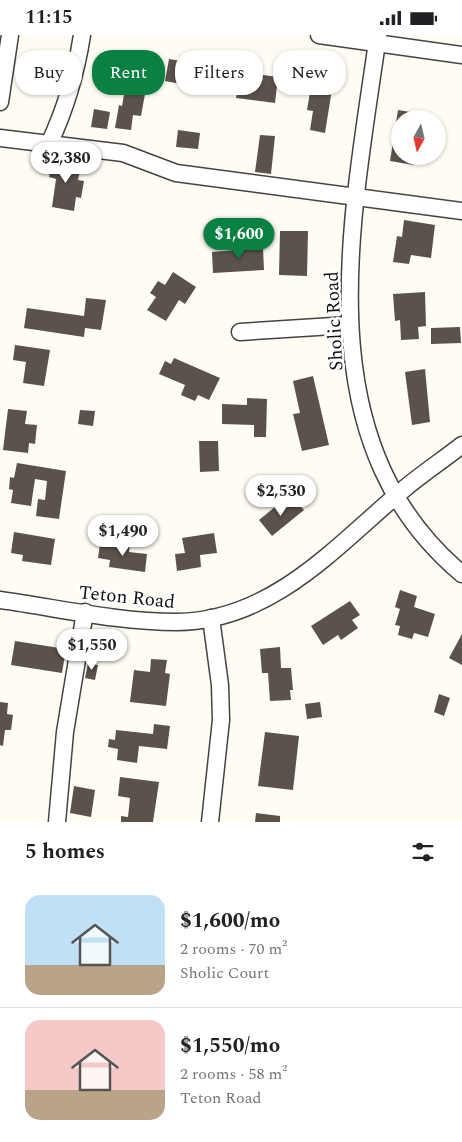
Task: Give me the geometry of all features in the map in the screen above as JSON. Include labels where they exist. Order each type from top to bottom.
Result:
[{"type":"street","points":[[0,102],[10,35]]},
{"type":"street","points":[[49,144],[64,113],[76,73],[82,35]]},
{"type":"street","points":[[320,35],[378,39],[462,55]]},
{"type":"street","name":"Sholic Road","points":[[378,39],[356,197],[348,282],[349,325],[356,381],[367,431],[395,497],[421,533],[462,574]]},
{"type":"street","points":[[0,138],[123,153],[176,173],[462,211]]},
{"type":"street","points":[[240,332],[349,325]]},
{"type":"street","name":"Teton Road","points":[[0,600],[140,620],[178,622],[234,613],[262,601],[303,576],[395,497],[462,445]]},
{"type":"street","points":[[57,822],[65,732],[85,612]]},
{"type":"street","points":[[210,822],[222,720],[220,685],[211,618]]},
{"type":"building","points":[[169,59],[175,60],[175,83],[165,81]]},
{"type":"building","points":[[263,75],[273,76],[273,95],[276,95],[275,103],[236,98],[237,95],[263,95]]},
{"type":"building","points":[[124,95],[145,95],[141,116],[133,115],[131,130],[115,128],[119,105],[122,106]]},
{"type":"building","points":[[310,95],[331,95],[325,133],[310,130],[313,111],[307,110]]},
{"type":"building","points":[[94,109],[110,112],[107,129],[91,127]]},
{"type":"building","points":[[178,130],[200,133],[198,149],[176,147]]},
{"type":"building","points":[[260,135],[275,136],[271,174],[255,172]]},
{"type":"building","points":[[52,159],[81,164],[78,180],[84,181],[81,198],[76,197],[74,211],[52,207],[56,179],[49,177]]},
{"type":"building","points":[[404,220],[435,225],[431,258],[411,255],[409,264],[393,262],[397,236],[402,237]]},
{"type":"building","points":[[280,231],[308,231],[307,276],[279,275]]},
{"type":"building","points":[[250,243],[251,248],[263,248],[264,270],[213,273],[212,252],[236,250],[236,244]]},
{"type":"building","points":[[173,272],[196,287],[185,304],[179,300],[166,321],[147,310],[156,297],[150,293],[158,281],[165,285]]},
{"type":"building","points":[[425,292],[426,326],[418,327],[419,339],[401,340],[400,320],[395,321],[393,294]]},
{"type":"building","points":[[86,298],[106,300],[101,330],[85,328],[84,337],[24,328],[27,308],[84,316]]},
{"type":"building","points":[[460,327],[461,343],[431,344],[431,328]]},
{"type":"building","points":[[15,345],[50,350],[44,386],[23,383],[26,362],[13,360]]},
{"type":"building","points":[[174,358],[220,378],[209,400],[198,395],[195,401],[181,395],[185,385],[159,374],[165,361],[171,364]]},
{"type":"building","points":[[425,369],[430,422],[412,425],[405,372]]},
{"type":"building","points":[[313,376],[329,445],[302,451],[293,414],[300,413],[293,381]]},
{"type":"building","points":[[247,398],[267,399],[266,437],[254,437],[254,425],[222,424],[222,404],[247,405]]},
{"type":"building","points":[[8,409],[27,411],[25,424],[37,425],[35,444],[29,443],[28,453],[3,450]]},
{"type":"building","points":[[80,410],[95,411],[93,426],[78,424]]},
{"type":"building","points":[[199,441],[218,441],[219,471],[200,472]]},
{"type":"building","points":[[17,463],[66,471],[59,519],[36,516],[38,499],[45,500],[47,481],[35,479],[31,506],[11,503],[13,490],[9,489],[10,477],[14,478]]},
{"type":"building","points":[[295,500],[304,510],[272,536],[259,520],[281,502],[285,507]]},
{"type":"building","points":[[14,532],[55,539],[51,565],[22,561],[23,555],[11,553]]},
{"type":"building","points":[[214,533],[217,553],[200,555],[201,567],[177,571],[175,554],[185,553],[182,538]]},
{"type":"building","points":[[113,541],[130,544],[129,552],[147,554],[145,572],[109,567],[110,560],[98,558],[100,544],[113,546]]},
{"type":"building","points":[[400,590],[417,596],[414,607],[435,614],[428,637],[414,633],[412,639],[398,635],[400,626],[395,625],[400,609],[395,607]]},
{"type":"building","points":[[350,601],[360,615],[352,620],[358,628],[341,640],[338,635],[323,645],[311,626]]},
{"type":"building","points":[[462,634],[462,665],[449,658]]},
{"type":"building","points":[[15,641],[66,649],[62,673],[11,665]]},
{"type":"building","points":[[280,647],[281,668],[291,668],[293,690],[290,690],[291,700],[270,701],[268,673],[262,673],[260,649]]},
{"type":"building","points":[[151,659],[167,660],[165,673],[170,674],[166,706],[130,702],[134,670],[150,672]]},
{"type":"building","points":[[88,663],[98,665],[95,680],[85,678]]},
{"type":"building","points":[[439,694],[450,698],[444,716],[434,712]]},
{"type":"building","points":[[0,702],[8,703],[7,714],[13,715],[11,730],[5,730],[3,746],[0,745]]},
{"type":"building","points":[[320,702],[322,717],[307,719],[305,704]]},
{"type":"building","points":[[154,724],[170,726],[167,749],[139,746],[137,763],[117,760],[118,749],[108,747],[109,739],[115,740],[116,730],[153,734]]},
{"type":"building","points":[[265,732],[299,736],[293,790],[258,786]]},
{"type":"building","points":[[120,777],[159,782],[153,822],[121,822],[121,816],[128,817],[130,798],[118,796]]},
{"type":"building","points":[[74,786],[95,790],[91,817],[70,813]]},
{"type":"building","points":[[256,813],[280,816],[280,822],[255,822]]}]
